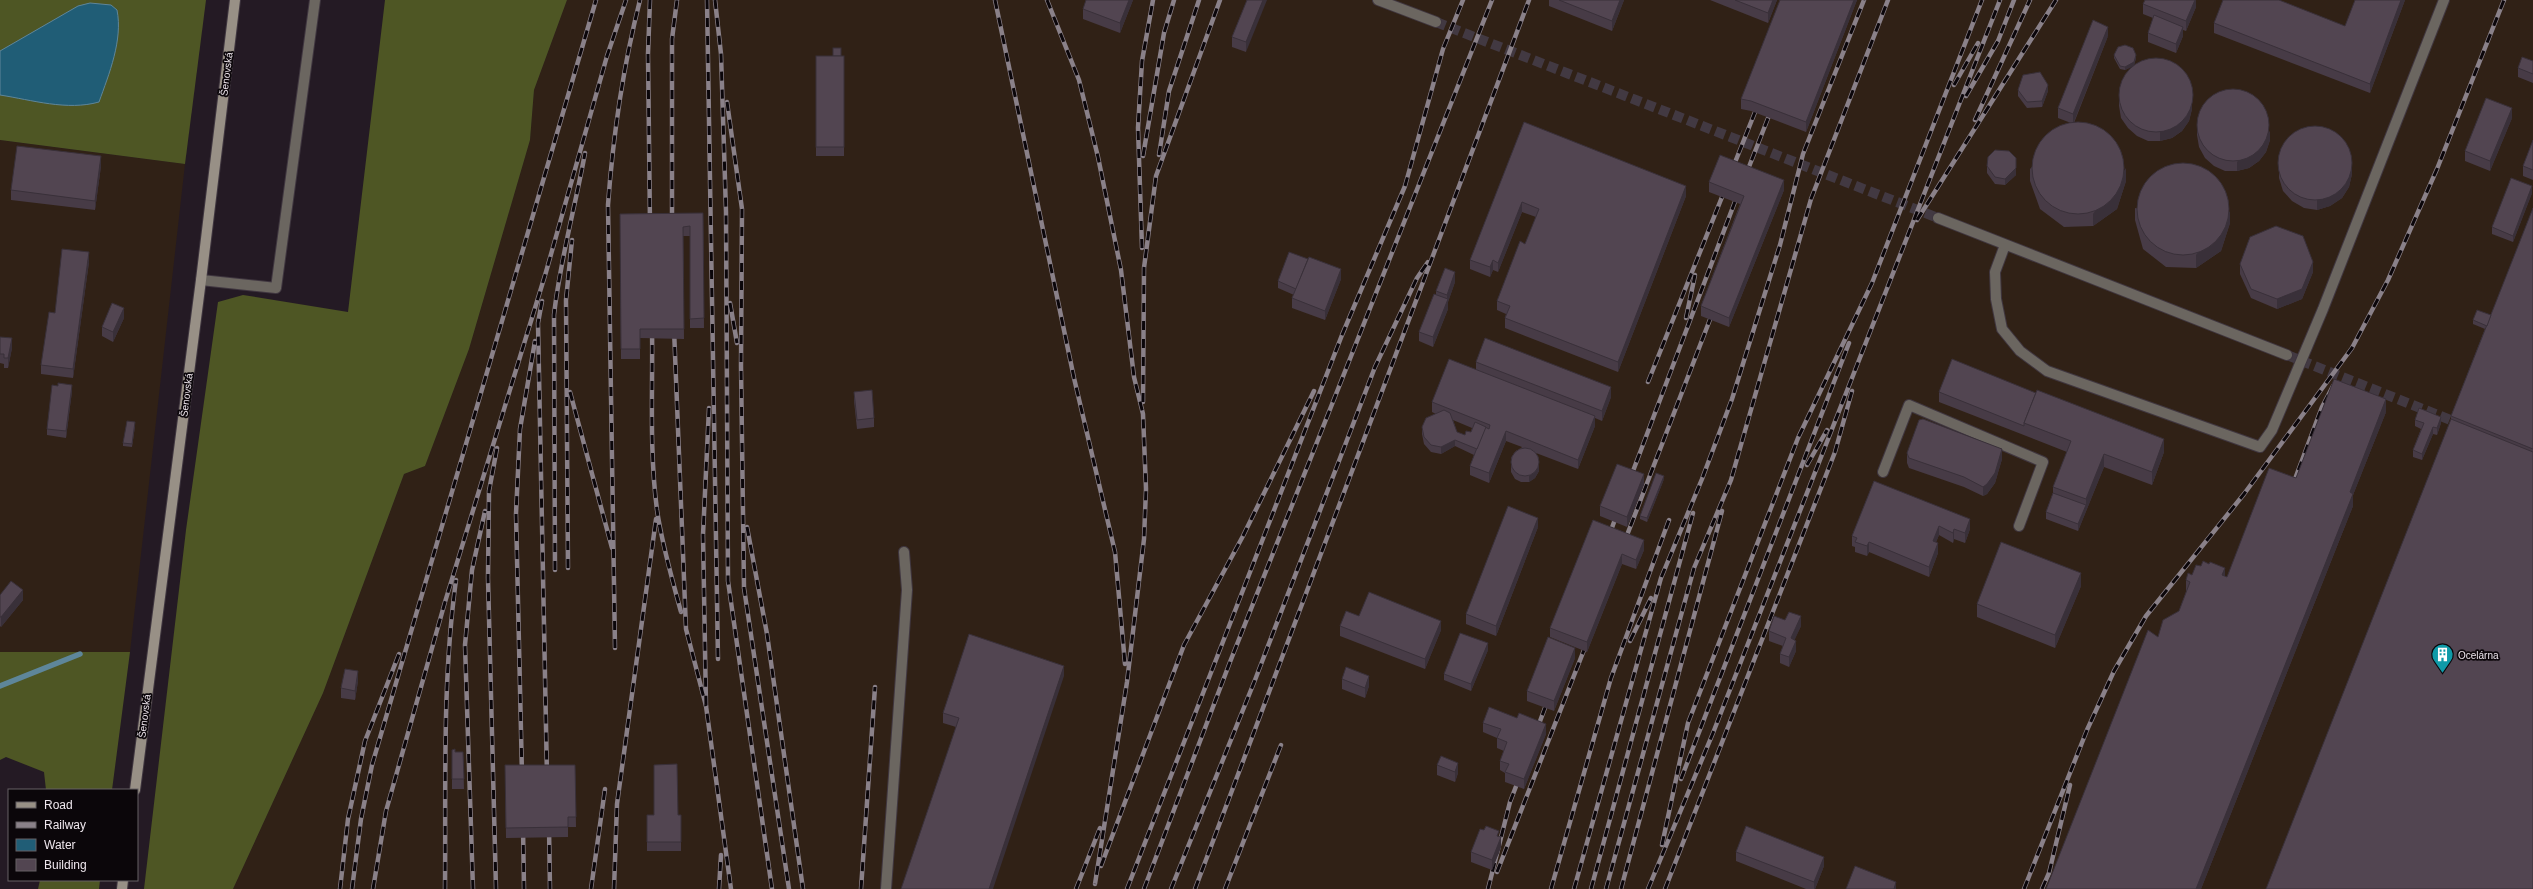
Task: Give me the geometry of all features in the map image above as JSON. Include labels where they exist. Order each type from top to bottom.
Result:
[{"type":"street","name":"Šenovská","points":[[135,789],[202,280],[235,0]]},
{"type":"street","points":[[202,280],[276,288],[315,0]]},
{"type":"street","points":[[1378,0],[1436,22]]},
{"type":"street","points":[[2006,245],[1995,272],[1996,300],[2002,329],[2020,351],[2047,371],[2260,447],[2272,430],[2323,309],[2444,0]]},
{"type":"street","points":[[1938,218],[2287,355]]},
{"type":"street","points":[[1883,472],[1909,405],[2042,462],[2019,526]]},
{"type":"street","points":[[886,889],[907,590],[904,552]]},
{"type":"shaded area","points":[[567,0],[2533,0],[2533,889],[233,889],[323,693],[404,474],[425,466],[469,349],[530,140],[534,90]]},
{"type":"shaded area","points":[[0,140],[185,164],[130,652],[0,652]]},
{"type":"green space","points":[[0,0],[206,0],[185,164],[0,140]]},
{"type":"green space","points":[[385,0],[567,0],[534,90],[530,140],[469,349],[425,466],[404,474],[323,693],[233,889],[144,889],[186,530],[218,302],[243,295],[348,312]]},
{"type":"green space","points":[[0,652],[130,652],[112,789],[46,789],[44,772],[6,757],[0,760]]},
{"type":"green space","points":[[40,881],[100,881],[99,889],[38,889]]},
{"type":"water","points":[[90,3],[111,5],[117,10],[118,21],[117,45],[99,102],[62,105],[0,95],[0,51],[78,6]]},
{"type":"building","points":[[1086,0],[1129,0],[1120,23],[1083,9]]},
{"type":"building","points":[[1247,0],[1263,0],[1246,42],[1232,37]]},
{"type":"building","points":[[1559,0],[1620,0],[1612,21]]},
{"type":"building","points":[[1735,0],[1773,0],[1768,13]]},
{"type":"building","points":[[1780,0],[1854,0],[1806,122],[1751,101],[1741,99]]},
{"type":"building","points":[[2145,0],[2195,0],[2186,21],[2143,4]]},
{"type":"building","points":[[2223,0],[2279,0],[2345,26],[2355,0],[2401,0],[2370,84],[2214,23]]},
{"type":"building","points":[[2154,15],[2183,27],[2176,44],[2148,33]]},
{"type":"building","points":[[2093,20],[2108,27],[2073,114],[2058,108]]},
{"type":"building","points":[[2125,45],[2133,48],[2136,55],[2134,62],[2125,67],[2120,66],[2114,55],[2118,47]]},
{"type":"building","points":[[833,48],[841,48],[841,56],[833,56]]},
{"type":"building","points":[[816,56],[844,56],[844,147],[816,147]]},
{"type":"building","points":[[2522,57],[2533,61],[2533,74],[2518,68]]},
{"type":"building","points":[[2156,58],[2170,61],[2182,69],[2190,81],[2193,95],[2190,109],[2182,121],[2170,129],[2156,132],[2142,129],[2130,121],[2122,109],[2119,95],[2122,81],[2130,69],[2142,61]]},
{"type":"building","points":[[2040,72],[2048,85],[2042,101],[2027,102],[2018,90],[2023,75]]},
{"type":"building","points":[[2226,89],[2240,89],[2259,99],[2269,118],[2269,132],[2259,151],[2240,161],[2226,161],[2207,151],[2197,132],[2197,118],[2207,99]]},
{"type":"building","points":[[2486,98],[2512,108],[2490,161],[2465,151]]},
{"type":"building","points":[[1524,122],[1686,186],[1618,362],[1505,318],[1510,306],[1497,301],[1520,241],[1525,244],[1539,209],[1522,202],[1498,263],[1493,260],[1490,267],[1470,260]]},
{"type":"building","points":[[2078,122],[2096,125],[2111,135],[2121,150],[2124,168],[2121,186],[2111,201],[2096,211],[2078,214],[2060,211],[2045,201],[2035,186],[2032,168],[2035,150],[2045,135],[2060,125]]},
{"type":"building","points":[[2315,126],[2329,129],[2341,137],[2349,149],[2352,163],[2349,177],[2341,189],[2329,197],[2315,200],[2301,197],[2289,189],[2281,177],[2278,163],[2281,149],[2289,137],[2301,129]]},
{"type":"building","points":[[2533,140],[2533,170],[2523,166]]},
{"type":"building","points":[[17,146],[101,156],[95,201],[11,190]]},
{"type":"building","points":[[1995,150],[2009,151],[2016,158],[2016,168],[2005,179],[1995,177],[1987,166],[1988,157]]},
{"type":"building","points":[[1720,155],[1784,180],[1729,318],[1701,306],[1744,196],[1709,182]]},
{"type":"building","points":[[2183,163],[2201,166],[2216,176],[2226,191],[2229,209],[2226,227],[2216,242],[2201,252],[2183,255],[2165,252],[2150,242],[2140,227],[2137,209],[2140,191],[2150,176],[2165,166]]},
{"type":"building","points":[[2511,178],[2532,186],[2513,236],[2492,227]]},
{"type":"building","points":[[2533,208],[2533,449],[2451,416]]},
{"type":"building","points":[[703,213],[704,318],[690,319],[690,226],[683,227],[684,329],[640,329],[640,349],[621,349],[620,214]]},
{"type":"building","points":[[2276,226],[2303,236],[2313,262],[2302,289],[2277,299],[2251,289],[2240,264],[2250,237]]},
{"type":"building","points":[[62,249],[89,252],[73,369],[41,365],[49,312],[55,313]]},
{"type":"building","points":[[1289,252],[1308,259],[1296,289],[1278,281]]},
{"type":"building","points":[[1309,257],[1341,269],[1325,311],[1292,298]]},
{"type":"building","points":[[1445,268],[1455,272],[1447,295],[1436,291]]},
{"type":"building","points":[[1434,294],[1448,299],[1433,337],[1419,332]]},
{"type":"building","points":[[112,303],[124,308],[113,332],[102,327]]},
{"type":"building","points":[[2477,310],[2491,315],[2487,326],[2473,320]]},
{"type":"building","points":[[0,337],[12,338],[8,358],[4,358],[4,354],[0,354]]},
{"type":"building","points":[[1485,338],[1611,387],[1602,411],[1476,362]]},
{"type":"building","points":[[1449,359],[1595,416],[1578,460],[1506,431],[1489,473],[1470,466],[1485,427],[1489,429],[1490,425],[1432,402]]},
{"type":"building","points":[[1952,359],[2036,393],[2024,426],[1939,392]]},
{"type":"building","points":[[2334,379],[2386,399],[2350,492],[2353,494],[2196,889],[2046,889],[2148,630],[2158,637],[2163,620],[2179,611],[2190,582],[2186,580],[2188,573],[2192,575],[2196,565],[2201,566],[2203,561],[2209,564],[2210,562],[2225,568],[2222,575],[2227,577],[2269,468],[2296,478]]},
{"type":"building","points":[[58,383],[72,385],[66,431],[47,429],[52,385],[58,386]]},
{"type":"building","points":[[872,390],[874,418],[857,420],[854,392]]},
{"type":"building","points":[[2037,390],[2164,439],[2152,472],[2104,454],[2086,499],[2053,487],[2071,441],[2024,423]]},
{"type":"building","points":[[2419,408],[2441,417],[2437,428],[2433,427],[2422,454],[2413,450],[2424,423],[2415,420]]},
{"type":"building","points":[[1444,410],[1450,413],[1457,432],[1465,435],[1466,431],[1471,432],[1475,422],[1486,427],[1477,449],[1455,440],[1441,447],[1431,445],[1424,437],[1422,427],[1426,418]]},
{"type":"building","points":[[1923,419],[2002,449],[1995,473],[1987,484],[1983,487],[1964,477],[1909,458],[1907,453],[1919,420]]},
{"type":"building","name":"Ocelárna","points":[[2451,419],[2533,452],[2533,889],[2266,889]]},
{"type":"building","points":[[127,421],[135,422],[132,444],[123,443]]},
{"type":"building","points":[[1525,448],[1531,449],[1535,452],[1538,456],[1538,468],[1535,472],[1531,475],[1525,476],[1519,475],[1515,472],[1512,468],[1511,462],[1512,456],[1515,452],[1519,449]]},
{"type":"building","points":[[1617,464],[1644,474],[1627,517],[1600,506]]},
{"type":"building","points":[[1656,473],[1664,476],[1647,518],[1640,516]]},
{"type":"building","points":[[1874,481],[1970,519],[1965,533],[1954,529],[1953,533],[1939,526],[1933,541],[1938,543],[1929,567],[1869,542],[1867,546],[1855,542],[1857,538],[1852,536]]},
{"type":"building","points":[[2053,493],[2086,505],[2078,524],[2046,512]]},
{"type":"building","points":[[1508,506],[1538,518],[1496,626],[1466,614]]},
{"type":"building","points":[[1593,520],[1644,540],[1636,560],[1622,554],[1587,642],[1550,628]]},
{"type":"building","points":[[2001,542],[2081,573],[2055,635],[1977,604]]},
{"type":"building","points":[[11,581],[23,590],[0,617],[0,595]]},
{"type":"building","points":[[1369,592],[1441,621],[1425,659],[1340,626],[1346,611],[1359,616]]},
{"type":"building","points":[[1789,612],[1801,616],[1791,638],[1796,641],[1789,657],[1780,654],[1786,638],[1769,631],[1774,616],[1785,620]]},
{"type":"building","points":[[1460,633],[1488,643],[1471,684],[1444,674]]},
{"type":"building","points":[[969,634],[1064,666],[989,889],[901,889],[959,718],[943,713]]},
{"type":"building","points":[[1548,637],[1575,648],[1554,701],[1527,691]]},
{"type":"building","points":[[1346,667],[1369,676],[1365,688],[1342,679]]},
{"type":"building","points":[[345,669],[358,671],[355,691],[341,688]]},
{"type":"building","points":[[1489,707],[1517,718],[1519,713],[1546,724],[1524,779],[1505,772],[1509,764],[1500,761],[1507,742],[1497,738],[1501,729],[1483,723]]},
{"type":"building","points":[[455,749],[455,752],[463,752],[464,779],[452,779],[452,750]]},
{"type":"building","points":[[1441,756],[1458,763],[1455,772],[1437,765]]},
{"type":"building","points":[[677,764],[678,815],[681,815],[681,842],[647,842],[647,815],[654,815],[654,765]]},
{"type":"building","points":[[505,765],[575,765],[576,817],[568,817],[568,827],[506,828]]},
{"type":"building","points":[[1486,826],[1499,831],[1497,836],[1501,837],[1492,860],[1471,852],[1480,829],[1484,830]]},
{"type":"building","points":[[1746,826],[1824,857],[1814,882],[1736,852]]},
{"type":"building","points":[[1855,866],[1896,882],[1894,889],[1846,889]]},
{"type":"waterway","points":[[0,686],[80,654]]},
{"type":"tunnel","points":[[1436,22],[1938,218]]},
{"type":"tunnel","points":[[2287,355],[2463,425]]},
{"type":"railway","points":[[352,889],[361,819],[372,765],[596,0]]},
{"type":"railway","points":[[373,889],[386,811],[445,602],[546,272],[607,56],[626,0]]},
{"type":"railway","points":[[615,648],[608,205],[620,102],[640,0]]},
{"type":"railway","points":[[650,0],[648,54],[650,225]]},
{"type":"railway","points":[[672,225],[672,39],[677,0]]},
{"type":"railway","points":[[707,0],[718,659]]},
{"type":"railway","points":[[715,0],[721,54],[726,212],[728,581],[772,889]]},
{"type":"railway","points":[[995,0],[1074,378],[1115,552],[1125,664]]},
{"type":"railway","points":[[1047,0],[1079,80],[1098,157],[1121,270],[1134,377],[1143,414],[1146,489],[1144,539],[1127,682],[1095,884]]},
{"type":"railway","points":[[1142,248],[1138,128],[1142,61],[1153,0]]},
{"type":"railway","points":[[1143,156],[1164,33],[1174,0]]},
{"type":"railway","points":[[1159,155],[1169,91],[1199,0]]},
{"type":"railway","points":[[1143,402],[1144,268],[1156,176],[1220,0]]},
{"type":"railway","points":[[1127,889],[1342,335],[1405,186],[1443,49],[1463,0]]},
{"type":"railway","points":[[1144,889],[1230,662],[1492,0]]},
{"type":"railway","points":[[1195,889],[1529,0]]},
{"type":"railway","points":[[1574,889],[1661,578],[1702,479],[1732,399],[1780,245],[1803,154],[1864,0]]},
{"type":"railway","points":[[1606,889],[1694,568],[1731,480],[1811,199],[1888,0]]},
{"type":"railway","points":[[1662,845],[1688,723],[1798,438],[1872,283],[1982,0]]},
{"type":"railway","points":[[1648,889],[1713,733],[2000,0]]},
{"type":"railway","points":[[1966,96],[1998,41],[2014,0]]},
{"type":"railway","points":[[1975,120],[2030,0]]},
{"type":"railway","points":[[1917,220],[2056,0]]},
{"type":"railway","points":[[2024,889],[2087,730],[2114,671],[2146,616],[2244,494],[2352,348],[2388,280],[2437,169],[2504,0]]},
{"type":"railway","points":[[1954,85],[1978,43]]},
{"type":"railway","points":[[727,102],[742,209],[741,366],[744,588],[789,889]]},
{"type":"railway","points":[[1732,170],[1759,102]]},
{"type":"railway","points":[[1745,177],[1772,108]]},
{"type":"railway","points":[[555,570],[554,315],[564,254],[585,153]]},
{"type":"railway","points":[[1648,382],[1726,187]]},
{"type":"railway","points":[[1630,479],[1739,191]]},
{"type":"railway","points":[[568,568],[566,300],[572,240]]},
{"type":"railway","points":[[1171,889],[1255,680],[1375,367],[1417,278],[1428,262]]},
{"type":"railway","points":[[1686,318],[1695,275]]},
{"type":"railway","points":[[542,301],[538,323],[547,777]]},
{"type":"railway","points":[[730,303],[737,343]]},
{"type":"railway","points":[[1624,543],[1714,309]]},
{"type":"railway","points":[[652,327],[652,441],[657,510],[681,612]]},
{"type":"railway","points":[[674,329],[686,629],[706,706]]},
{"type":"railway","points":[[522,775],[516,514],[520,429],[535,341]]},
{"type":"railway","points":[[1681,779],[1849,343]]},
{"type":"railway","points":[[2292,487],[2322,407],[2333,386]]},
{"type":"railway","points":[[1101,866],[1184,645],[1243,536],[1314,391]]},
{"type":"railway","points":[[1665,889],[1835,452],[1852,391]]},
{"type":"railway","points":[[570,392],[612,548]]},
{"type":"railway","points":[[709,408],[703,535],[706,706],[731,889]]},
{"type":"railway","points":[[1807,465],[1827,430]]},
{"type":"railway","points":[[496,889],[488,578],[489,491],[497,448]]},
{"type":"railway","points":[[473,889],[465,645],[472,570],[485,511]]},
{"type":"railway","points":[[1609,536],[1618,511]]},
{"type":"railway","points":[[1621,889],[1722,511]]},
{"type":"railway","points":[[1591,889],[1693,513]]},
{"type":"railway","points":[[614,889],[617,804],[656,519]]},
{"type":"railway","points":[[1551,889],[1611,678],[1669,520]]},
{"type":"railway","points":[[747,527],[767,634],[803,889]]},
{"type":"railway","points":[[445,889],[447,695],[456,580]]},
{"type":"railway","points":[[1630,641],[1651,598]]},
{"type":"railway","points":[[1497,872],[1584,650]]},
{"type":"railway","points":[[340,889],[348,819],[365,741],[399,654]]},
{"type":"railway","points":[[861,889],[875,687]]},
{"type":"railway","points":[[1536,732],[1549,697]]},
{"type":"railway","points":[[1225,889],[1281,745]]},
{"type":"railway","points":[[1488,889],[1510,802],[1520,776]]},
{"type":"railway","points":[[2042,889],[2049,873],[2070,785]]},
{"type":"railway","points":[[591,889],[605,789]]},
{"type":"railway","points":[[523,827],[524,889]]},
{"type":"railway","points":[[549,827],[550,889]]},
{"type":"railway","points":[[1076,889],[1100,828]]},
{"type":"railway","points":[[719,889],[721,855]]},
{"type":"place","name":"Ocelárna","points":[[2443,674]]}]
